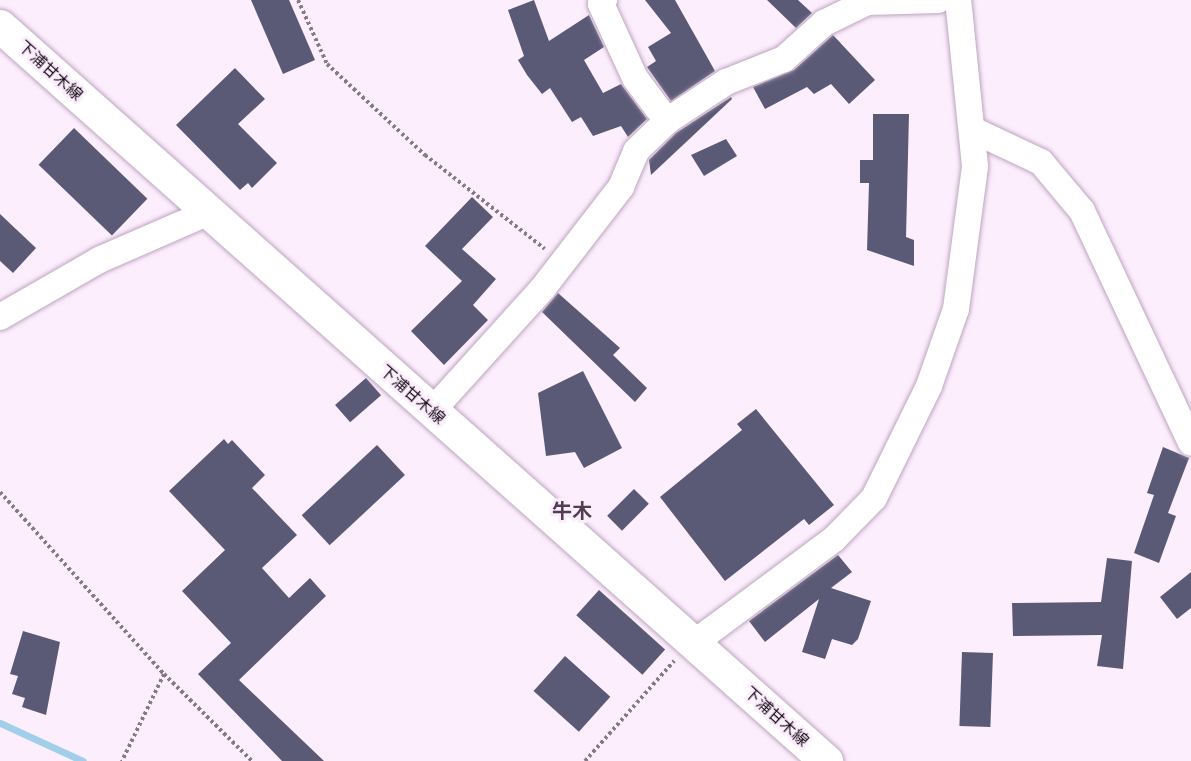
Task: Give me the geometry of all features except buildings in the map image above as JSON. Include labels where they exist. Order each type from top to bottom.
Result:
[{"type":"main road","name":"下浦甘木線","points":[[0,26],[207,213],[826,761]]},
{"type":"street","points":[[604,0],[635,78],[668,121]]},
{"type":"street","points":[[431,412],[563,262],[621,187],[636,151],[668,121],[726,82],[784,59],[824,23],[867,2],[938,0]]},
{"type":"street","points":[[694,643],[834,539],[874,498],[904,446],[956,309],[975,166],[958,0]]},
{"type":"street","points":[[973,130],[1041,162],[1082,212],[1191,443]]},
{"type":"street","points":[[0,317],[99,260],[207,213]]},
{"type":"path","points":[[298,0],[327,64],[425,155],[563,262]]},
{"type":"path","points":[[0,492],[165,674],[252,761]]},
{"type":"path","points":[[585,761],[694,643]]},
{"type":"path","points":[[122,761],[165,674]]},
{"type":"waterway","points":[[0,723],[83,761]]},
{"type":"district","name":"牛木","points":[[572,511]]}]
